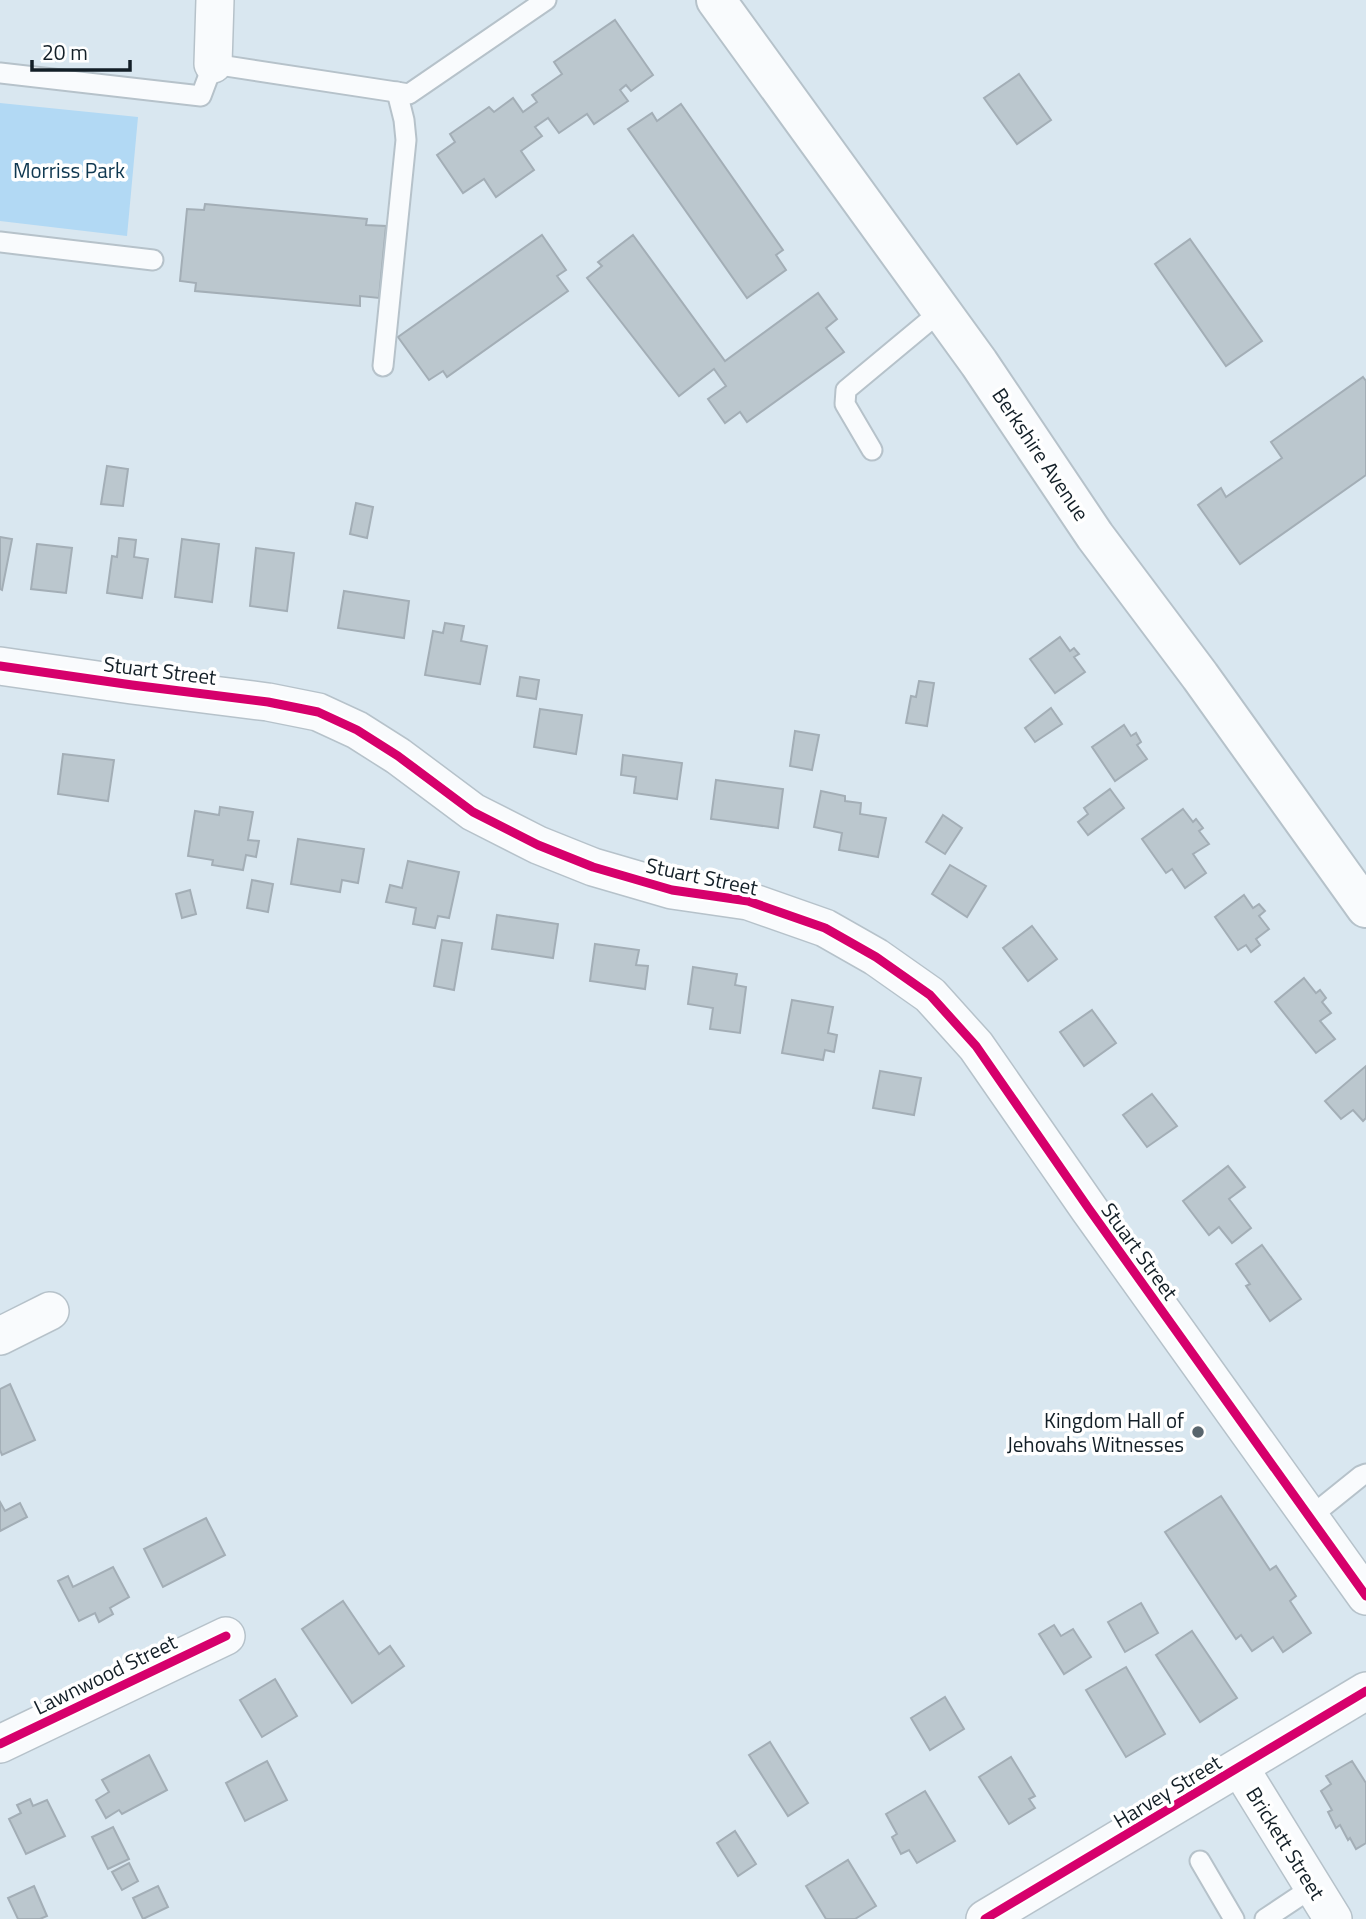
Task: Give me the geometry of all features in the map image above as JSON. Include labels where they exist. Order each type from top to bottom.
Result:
[{"type":"main road","name":"Berkshire Avenue","points":[[716,0],[979,363],[1095,536],[1200,676],[1366,908]]},
{"type":"street","points":[[213,64],[215,0]]},
{"type":"street","name":"Stuart Street","points":[[0,666],[268,702],[318,712],[357,730],[398,755],[473,812],[538,845],[593,867],[672,890],[748,901],[825,929],[876,957],[930,995],[976,1045],[1089,1209],[1366,1596]]},
{"type":"street","points":[[0,1336],[50,1311]]},
{"type":"street","name":"Lawnwood Street","points":[[0,1744],[226,1636]]},
{"type":"street","name":"Harvey Street","points":[[988,1918],[1366,1691]]},
{"type":"street","name":"Brickett Street","points":[[1240,1768],[1333,1919]]},
{"type":"lane","points":[[0,73],[201,96],[213,64],[409,94],[546,0]]},
{"type":"lane","points":[[383,366],[406,140],[397,92]]},
{"type":"lane","points":[[0,242],[153,260]]},
{"type":"lane","points":[[872,450],[845,404],[846,390],[941,310]]},
{"type":"lane","points":[[1310,1517],[1366,1474]]},
{"type":"lane","points":[[1200,1861],[1234,1919]]},
{"type":"lane","points":[[1265,1919],[1313,1887]]},
{"type":"green space","name":"Morriss Park","points":[[0,103],[138,117],[127,236],[0,221]]},
{"type":"building","points":[[615,20],[653,75],[631,91],[626,85],[620,90],[628,101],[594,124],[587,114],[559,133],[548,118],[535,127],[542,136],[521,151],[534,170],[496,197],[484,179],[463,193],[437,155],[455,142],[450,134],[489,107],[494,112],[513,98],[523,112],[537,102],[532,95],[562,74],[554,62]]},
{"type":"building","points":[[1019,74],[1051,120],[1017,144],[984,98]]},
{"type":"building","points":[[681,104],[783,250],[776,255],[786,270],[747,298],[628,129],[652,113],[657,121]]},
{"type":"building","points":[[205,204],[367,219],[366,225],[386,226],[379,298],[360,296],[360,306],[195,291],[196,283],[180,281],[187,209],[204,210]]},
{"type":"building","points":[[542,235],[566,270],[557,276],[568,291],[447,377],[443,371],[429,380],[398,337]]},
{"type":"building","points":[[633,235],[725,361],[818,293],[837,319],[826,328],[844,352],[747,422],[740,412],[725,423],[708,399],[726,386],[714,369],[679,396],[587,278],[602,266],[598,262]]},
{"type":"building","points":[[1190,239],[1262,341],[1226,366],[1155,264]]},
{"type":"building","points":[[1363,377],[1366,381],[1366,475],[1240,564],[1198,505],[1221,488],[1226,497],[1282,458],[1271,442]]},
{"type":"building","points":[[107,466],[128,469],[123,506],[101,504]]},
{"type":"building","points":[[356,503],[373,507],[367,538],[350,534]]},
{"type":"building","points":[[0,537],[12,539],[2,590],[0,589]]},
{"type":"building","points":[[119,538],[136,540],[134,557],[148,559],[142,598],[107,593],[112,556],[117,557]]},
{"type":"building","points":[[182,539],[219,544],[212,602],[175,597]]},
{"type":"building","points":[[37,544],[72,548],[66,593],[31,589]]},
{"type":"building","points":[[256,548],[294,553],[287,611],[250,606]]},
{"type":"building","points":[[344,591],[409,601],[404,638],[338,628]]},
{"type":"building","points":[[445,623],[464,626],[461,641],[487,646],[480,684],[425,675],[433,631],[443,633]]},
{"type":"building","points":[[1060,637],[1070,651],[1074,648],[1079,654],[1074,657],[1085,672],[1055,693],[1030,659]]},
{"type":"building","points":[[520,677],[539,680],[536,699],[517,696]]},
{"type":"building","points":[[919,681],[934,683],[927,726],[906,723],[911,696],[916,697]]},
{"type":"building","points":[[1051,708],[1062,724],[1035,742],[1025,728]]},
{"type":"building","points":[[540,709],[582,715],[576,754],[534,747]]},
{"type":"building","points":[[1124,725],[1131,736],[1136,733],[1141,742],[1137,745],[1147,759],[1115,781],[1092,747]]},
{"type":"building","points":[[795,731],[819,735],[812,770],[790,766]]},
{"type":"building","points":[[63,754],[114,760],[108,801],[58,794]]},
{"type":"building","points":[[623,755],[682,763],[677,799],[634,793],[636,777],[621,775]]},
{"type":"building","points":[[716,780],[783,789],[778,828],[711,819]]},
{"type":"building","points":[[1110,789],[1124,808],[1088,835],[1078,822],[1088,814],[1084,808]]},
{"type":"building","points":[[821,791],[845,796],[845,801],[861,803],[860,814],[886,818],[878,857],[839,850],[842,833],[814,827]]},
{"type":"building","points":[[220,807],[253,812],[248,840],[259,841],[256,857],[246,855],[243,870],[212,865],[213,860],[188,856],[195,811],[219,815]]},
{"type":"building","points":[[1183,809],[1193,822],[1196,819],[1203,828],[1199,831],[1209,844],[1193,854],[1206,873],[1185,888],[1172,869],[1166,873],[1142,839]]},
{"type":"building","points":[[943,815],[962,828],[945,854],[926,842]]},
{"type":"building","points":[[298,839],[364,849],[358,883],[342,880],[340,892],[291,884]]},
{"type":"building","points":[[408,861],[459,872],[449,918],[438,916],[435,928],[413,924],[416,908],[386,902],[390,885],[402,888]]},
{"type":"building","points":[[950,865],[986,886],[967,917],[932,894]]},
{"type":"building","points":[[252,880],[273,884],[268,912],[247,908]]},
{"type":"building","points":[[190,890],[196,914],[182,918],[176,894]]},
{"type":"building","points":[[1244,895],[1253,908],[1259,904],[1265,911],[1259,916],[1269,929],[1256,939],[1260,945],[1251,952],[1246,945],[1238,950],[1215,917]]},
{"type":"building","points":[[497,915],[558,924],[553,958],[492,949]]},
{"type":"building","points":[[1032,926],[1057,959],[1028,981],[1003,948]]},
{"type":"building","points":[[442,940],[462,943],[454,990],[434,986]]},
{"type":"building","points":[[595,944],[639,950],[636,965],[648,966],[645,989],[590,981]]},
{"type":"building","points":[[693,967],[737,974],[735,985],[746,987],[740,1033],[710,1029],[713,1008],[688,1004]]},
{"type":"building","points":[[1304,978],[1316,993],[1320,990],[1326,998],[1322,1002],[1331,1013],[1320,1021],[1335,1039],[1316,1053],[1275,1002]]},
{"type":"building","points":[[792,1000],[833,1007],[828,1033],[837,1035],[834,1052],[825,1050],[823,1060],[782,1053]]},
{"type":"building","points":[[1092,1010],[1116,1043],[1084,1066],[1060,1032]]},
{"type":"building","points":[[1366,1066],[1366,1118],[1363,1121],[1353,1110],[1341,1119],[1325,1101]]},
{"type":"building","points":[[880,1071],[921,1078],[914,1115],[873,1108]]},
{"type":"building","points":[[1152,1094],[1177,1126],[1147,1147],[1123,1115]]},
{"type":"building","points":[[1228,1166],[1245,1187],[1229,1199],[1251,1228],[1232,1243],[1219,1227],[1209,1235],[1183,1201]]},
{"type":"building","points":[[1262,1245],[1301,1299],[1270,1321],[1246,1286],[1250,1284],[1236,1264]]},
{"type":"building","points":[[10,1384],[35,1440],[2,1455],[0,1389]]},
{"type":"building","points":[[1221,1496],[1270,1570],[1276,1566],[1296,1596],[1290,1601],[1311,1633],[1283,1652],[1273,1637],[1252,1651],[1241,1635],[1236,1639],[1165,1532]]},
{"type":"building","points":[[0,1502],[5,1511],[20,1503],[27,1517],[0,1531]]},
{"type":"building","points":[[206,1518],[225,1555],[163,1587],[144,1549]]},
{"type":"building","points":[[113,1567],[129,1597],[110,1608],[113,1614],[99,1622],[95,1613],[79,1621],[58,1581],[68,1576],[73,1587]]},
{"type":"building","points":[[343,1601],[379,1654],[390,1646],[404,1666],[352,1703],[302,1629]]},
{"type":"building","points":[[1141,1603],[1158,1633],[1125,1652],[1108,1622]]},
{"type":"building","points":[[1054,1625],[1061,1636],[1073,1629],[1091,1657],[1064,1674],[1039,1634]]},
{"type":"building","points":[[1192,1631],[1237,1698],[1200,1722],[1156,1655]]},
{"type":"building","points":[[1126,1667],[1165,1734],[1126,1757],[1086,1690]]},
{"type":"building","points":[[275,1679],[297,1716],[262,1737],[240,1700]]},
{"type":"building","points":[[945,1697],[964,1729],[930,1750],[911,1718]]},
{"type":"building","points":[[770,1742],[808,1803],[788,1816],[749,1755]]},
{"type":"building","points":[[149,1755],[167,1790],[122,1814],[119,1810],[106,1818],[96,1800],[109,1792],[102,1780]]},
{"type":"building","points":[[1011,1757],[1035,1796],[1029,1799],[1035,1808],[1009,1824],[979,1777]]},
{"type":"building","points":[[267,1761],[287,1800],[245,1821],[226,1783]]},
{"type":"building","points":[[1352,1761],[1366,1783],[1366,1843],[1356,1849],[1340,1825],[1336,1828],[1328,1812],[1332,1810],[1321,1791],[1331,1784],[1326,1776]]},
{"type":"building","points":[[925,1791],[955,1841],[917,1863],[909,1850],[901,1854],[892,1837],[897,1834],[886,1814]]},
{"type":"building","points":[[30,1799],[33,1806],[47,1800],[65,1836],[26,1854],[9,1819],[21,1813],[17,1805]]},
{"type":"building","points":[[113,1827],[129,1859],[108,1869],[92,1837]]},
{"type":"building","points":[[735,1831],[756,1864],[738,1876],[717,1843]]},
{"type":"building","points":[[848,1860],[876,1906],[855,1919],[826,1919],[806,1886]]},
{"type":"building","points":[[129,1863],[138,1881],[122,1890],[112,1872]]},
{"type":"building","points":[[34,1886],[47,1916],[40,1919],[18,1919],[8,1898]]},
{"type":"building","points":[[158,1886],[168,1907],[143,1919],[133,1898]]},
{"type":"cycle path","points":[[0,666],[268,702],[318,712],[357,730],[398,756],[473,812],[538,845],[593,867],[672,890],[748,901],[825,928],[876,957],[930,995],[976,1046],[1089,1209],[1366,1596]]},
{"type":"cycle path","points":[[0,1744],[226,1636]]},
{"type":"cycle path","points":[[985,1919],[1366,1691]]},
{"type":"place","name":"Kingdom Hall of Jehovahs Witnesses","points":[[1198,1432]]}]
